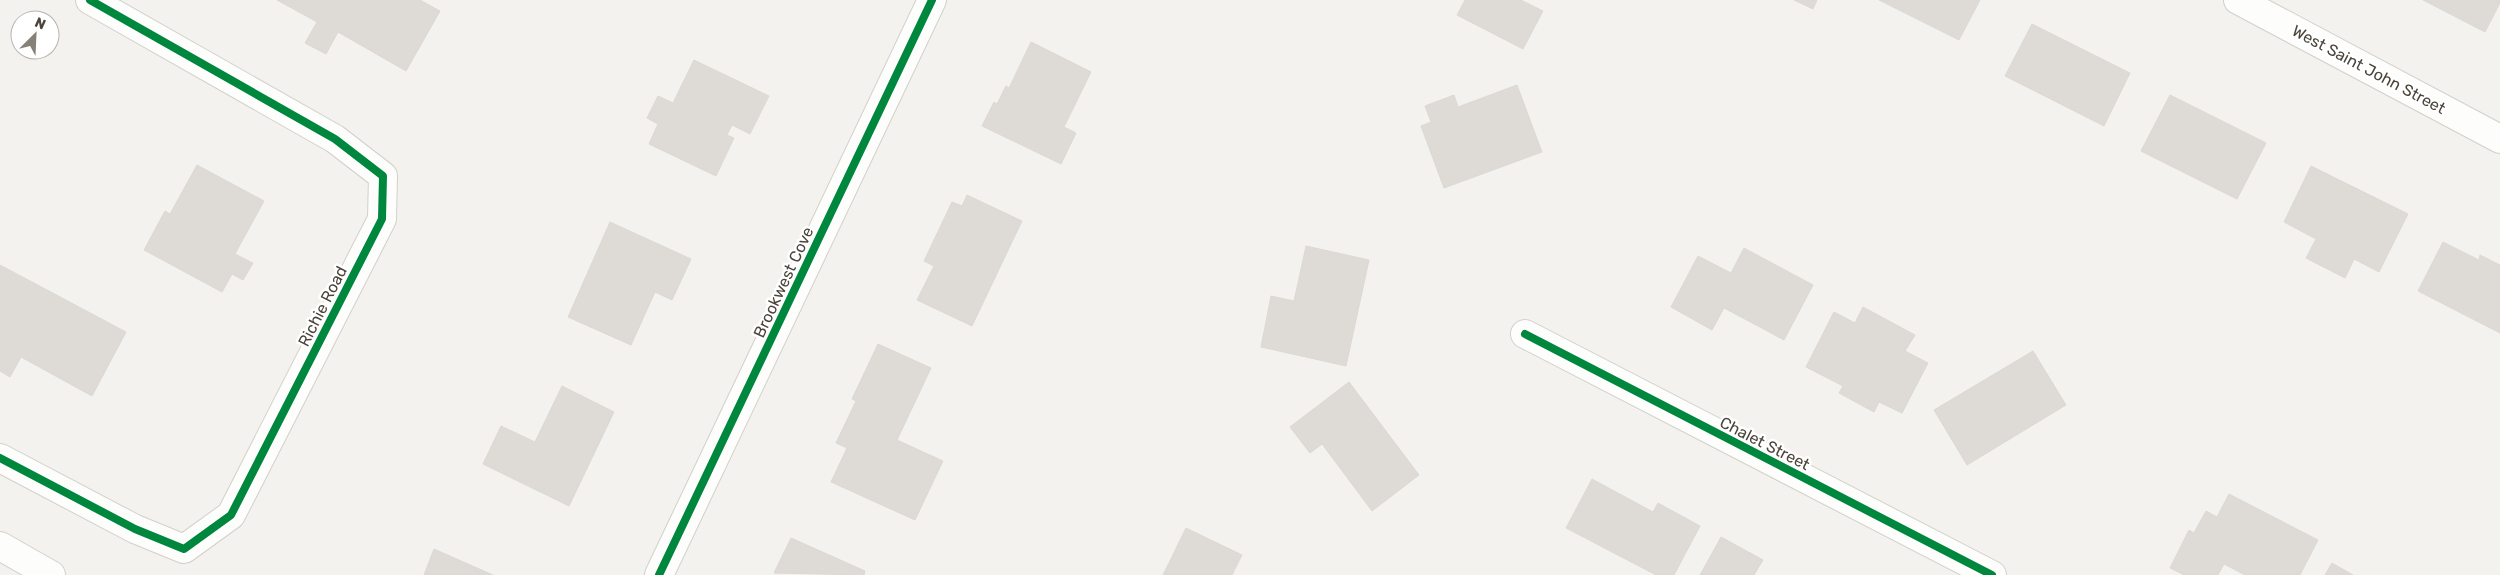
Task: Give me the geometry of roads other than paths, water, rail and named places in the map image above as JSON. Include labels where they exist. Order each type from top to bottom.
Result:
[{"type":"street","name":"Richie Road","points":[[0,458],[135,529],[184,549],[230,515],[382,219],[383,176],[335,139],[90,0]]},
{"type":"street","name":"Brookwest Cove","points":[[659,575],[932,0]]},
{"type":"street","name":"West Saint John Street","points":[[2238,0],[2500,139]]},
{"type":"street","name":"Chalet Street","points":[[1525,334],[1992,575]]},
{"type":"street","points":[[0,546],[51,575]]}]
